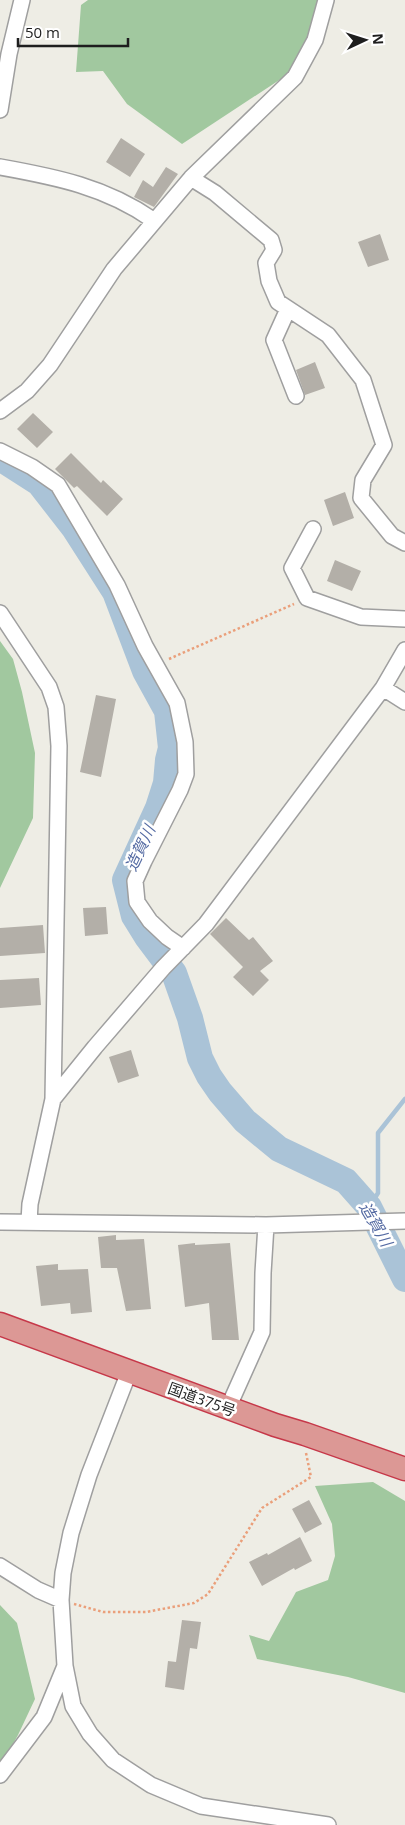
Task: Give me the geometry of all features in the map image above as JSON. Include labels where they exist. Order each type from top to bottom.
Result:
[{"type":"highway","name":"国道375号","points":[[0,1324],[275,1425],[405,1469]]},
{"type":"street","points":[[0,110],[9,54],[22,0]]},
{"type":"street","points":[[0,411],[27,391],[50,365],[114,269],[190,178],[295,77],[315,40],[326,0]]},
{"type":"street","points":[[0,167],[86,185],[136,208],[153,220]]},
{"type":"street","points":[[190,178],[215,193],[271,240],[274,250],[266,263],[269,281],[278,302],[328,335],[363,380],[384,445],[363,480],[361,498],[392,536],[405,543]]},
{"type":"street","points":[[288,309],[274,340],[296,396]]},
{"type":"street","points":[[0,451],[32,467],[58,485],[117,585],[155,665],[177,703],[185,742],[186,774],[180,790],[138,874],[136,882],[137,902],[150,921],[167,937],[179,953]]},
{"type":"street","points":[[313,528],[292,568],[307,598],[361,617],[405,619]]},
{"type":"street","points":[[0,613],[49,686],[56,707],[59,746],[53,1099],[30,1204],[29,1222]]},
{"type":"street","points":[[53,1099],[163,968],[206,924],[384,688],[405,650]]},
{"type":"street","points":[[384,688],[405,702]]},
{"type":"street","points":[[0,1222],[266,1225],[405,1221]]},
{"type":"street","points":[[228,1408],[262,1332],[266,1225]]},
{"type":"street","points":[[129,1372],[89,1475],[72,1533],[63,1573],[61,1600],[65,1666],[72,1706],[90,1734],[114,1760],[151,1785],[201,1806],[241,1819],[328,1825]]},
{"type":"street","points":[[0,1566],[38,1590],[61,1600]]},
{"type":"street","points":[[0,1775],[44,1717],[65,1666]]},
{"type":"path","points":[[155,665],[307,598]]},
{"type":"path","points":[[61,1600],[103,1612],[146,1612],[194,1603],[208,1594],[262,1508],[311,1477],[305,1450],[305,1434]]},
{"type":"green space","points":[[88,0],[320,0],[311,37],[293,71],[182,144],[127,104],[103,71],[76,72],[81,5]]},
{"type":"green space","points":[[0,641],[13,659],[35,753],[33,818],[0,888]]},
{"type":"green space","points":[[373,1482],[405,1501],[405,1693],[348,1677],[257,1659],[249,1635],[269,1641],[296,1592],[328,1580],[335,1556],[332,1524],[315,1486]]},
{"type":"green space","points":[[0,1605],[17,1623],[35,1699],[0,1767]]},
{"type":"building","points":[[121,138],[145,154],[130,177],[106,162]]},
{"type":"building","points":[[166,167],[178,174],[154,207],[134,197],[143,180],[153,187]]},
{"type":"building","points":[[380,234],[389,260],[368,267],[358,242]]},
{"type":"building","points":[[315,362],[325,388],[305,395],[296,370]]},
{"type":"building","points":[[33,413],[53,432],[37,448],[17,429]]},
{"type":"building","points":[[71,453],[101,483],[103,480],[123,499],[107,516],[77,486],[74,488],[55,469]]},
{"type":"building","points":[[345,492],[354,518],[333,526],[324,500]]},
{"type":"building","points":[[335,560],[361,571],[352,591],[327,581]]},
{"type":"building","points":[[96,695],[116,699],[101,777],[80,772]]},
{"type":"building","points":[[106,907],[108,934],[85,936],[83,908]]},
{"type":"building","points":[[226,918],[249,940],[253,937],[273,961],[260,971],[269,980],[253,996],[233,977],[243,967],[210,934]]},
{"type":"building","points":[[43,925],[45,953],[0,956],[0,928]]},
{"type":"building","points":[[39,978],[41,1005],[0,1008],[0,980]]},
{"type":"building","points":[[131,1050],[139,1076],[118,1083],[109,1057]]},
{"type":"building","points":[[116,1235],[116,1240],[144,1239],[151,1309],[126,1311],[117,1268],[101,1268],[98,1237]]},
{"type":"building","points":[[195,1243],[195,1245],[230,1243],[239,1340],[212,1340],[209,1303],[185,1307],[178,1245]]},
{"type":"building","points":[[58,1264],[58,1270],[88,1269],[92,1312],[71,1314],[70,1303],[41,1306],[36,1266]]},
{"type":"building","points":[[309,1500],[322,1524],[305,1533],[292,1509]]},
{"type":"building","points":[[300,1537],[312,1561],[295,1570],[294,1568],[262,1586],[249,1562],[267,1553],[268,1555]]},
{"type":"building","points":[[182,1620],[201,1622],[197,1649],[190,1648],[184,1690],[165,1687],[168,1661],[176,1662]]},
{"type":"waterway","name":"造賀川","points":[[0,458],[39,483],[74,528],[115,592],[145,671],[167,711],[171,748],[166,783],[158,808],[125,880],[134,916],[174,973],[190,1018],[200,1058],[220,1092],[245,1121],[279,1149],[346,1181],[369,1207],[405,1279]]},
{"type":"waterway","points":[[369,1207],[378,1193],[378,1133],[405,1099]]}]
